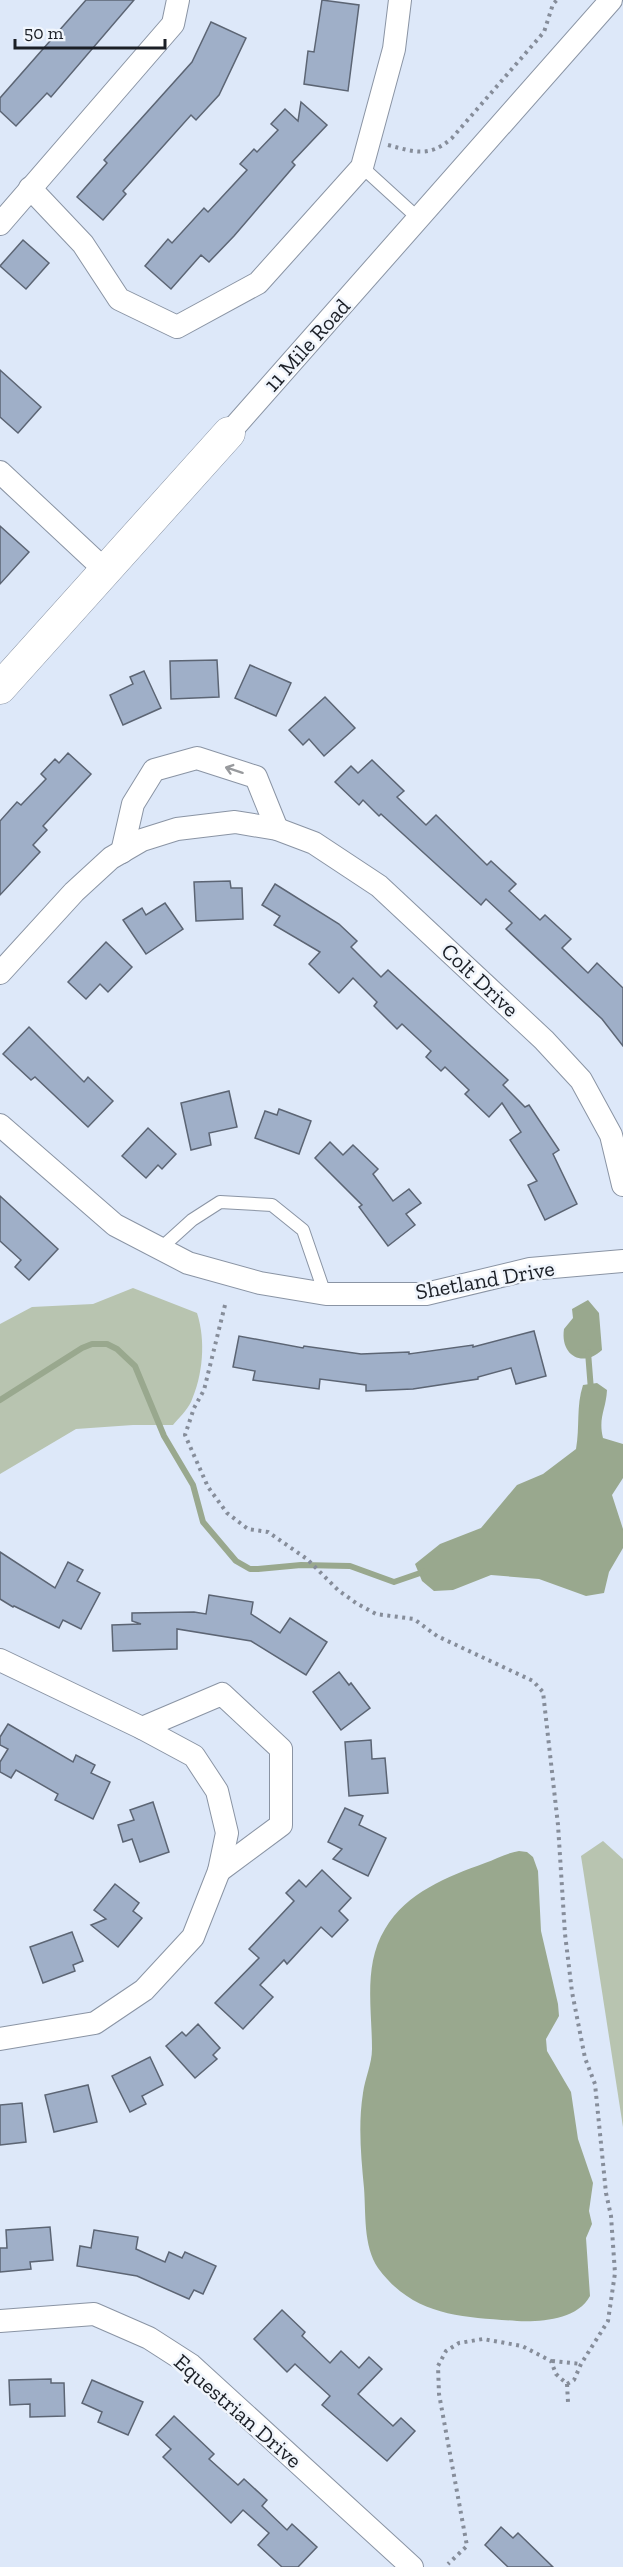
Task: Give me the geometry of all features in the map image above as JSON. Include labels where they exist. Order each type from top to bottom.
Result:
[{"type":"street","points":[[0,224],[173,24],[178,0]]},
{"type":"street","points":[[30,188],[83,244],[119,299],[177,327],[258,284],[362,167],[394,49],[400,0]]},
{"type":"street","name":"11 Mile Road","points":[[0,688],[229,433],[611,0]]},
{"type":"street","points":[[0,472],[106,571]]},
{"type":"street","points":[[122,852],[133,804],[154,770],[197,758],[256,777],[277,829]]},
{"type":"street","name":"Colt Drive","points":[[0,972],[74,892],[111,858],[142,840],[177,829],[235,822],[277,829],[314,843],[380,886],[544,1040],[582,1080],[611,1135],[623,1185]]},
{"type":"street","name":"Shetland Drive","points":[[0,1125],[115,1225],[188,1263],[260,1283],[325,1294],[426,1294],[530,1269],[623,1261]]},
{"type":"street","points":[[0,1660],[142,1728],[194,1756],[217,1791],[227,1833],[219,1870],[193,1937],[144,1990],[95,2023],[0,2039]]},
{"type":"street","points":[[142,1728],[222,1694],[281,1749],[281,1825],[219,1870]]},
{"type":"street","name":"Equestrian Drive","points":[[0,2321],[94,2314],[148,2338],[191,2365],[412,2567]]},
{"type":"lane","points":[[362,167],[419,219]]},
{"type":"lane","points":[[160,1249],[192,1220],[220,1202],[272,1205],[303,1230],[325,1294]]},
{"type":"path","points":[[370,140],[423,153],[440,148],[452,138],[544,32],[553,4],[557,0]]},
{"type":"path","points":[[225,1305],[204,1390],[194,1408],[185,1435],[208,1487],[227,1513],[248,1529],[268,1532],[307,1558],[338,1590],[356,1603],[376,1614],[414,1619],[437,1635],[533,1681],[543,1692],[558,1825],[565,1934],[572,1992],[585,2058],[595,2084],[606,2193],[611,2216],[615,2273],[608,2321],[581,2364],[574,2380],[567,2384]]},
{"type":"path","points":[[448,2564],[467,2546],[439,2394],[438,2366],[446,2351],[459,2343],[483,2339],[522,2346],[551,2361],[581,2364]]},
{"type":"path","points":[[551,2361],[556,2374],[567,2384],[568,2402]]},
{"type":"shaded area","points":[[133,1288],[197,1313],[202,1335],[201,1369],[195,1392],[187,1408],[173,1425],[76,1429],[0,1474],[0,1324],[32,1307],[93,1304]]},
{"type":"shaded area","points":[[588,1300],[599,1313],[602,1350],[595,1355],[581,1358],[569,1352],[564,1338],[564,1329],[573,1318],[572,1309]]},
{"type":"shaded area","points":[[597,1383],[607,1390],[602,1419],[603,1438],[623,1444],[623,1478],[612,1495],[623,1529],[623,1548],[609,1572],[604,1593],[586,1596],[539,1579],[491,1575],[453,1590],[434,1591],[422,1581],[415,1564],[440,1544],[481,1528],[517,1485],[543,1474],[576,1449],[583,1385]]},
{"type":"shaded area","points":[[603,1841],[623,1859],[623,2127],[581,1856]]},
{"type":"shaded area","points":[[519,1851],[527,1852],[533,1857],[538,1871],[541,1931],[558,2004],[559,2016],[546,2039],[547,2051],[571,2092],[578,2139],[593,2183],[589,2211],[592,2224],[586,2238],[590,2296],[584,2304],[568,2315],[547,2320],[526,2321],[478,2318],[441,2311],[407,2296],[392,2284],[378,2268],[370,2250],[365,2218],[360,2141],[363,2093],[372,2055],[371,1972],[378,1943],[385,1929],[405,1905],[429,1887],[456,1874]]},
{"type":"building","points":[[86,0],[134,0],[51,97],[47,93],[16,126],[0,111],[0,98]]},
{"type":"building","points":[[322,0],[359,5],[348,91],[304,84],[308,51],[314,52]]},
{"type":"building","points":[[211,22],[246,38],[219,95],[196,120],[191,115],[123,191],[126,194],[103,220],[77,197],[107,163],[104,160],[192,62]]},
{"type":"building","points":[[301,102],[327,125],[292,162],[295,165],[234,236],[209,262],[201,255],[171,289],[145,266],[168,239],[172,243],[204,208],[208,212],[247,170],[240,164],[254,149],[257,152],[278,130],[271,124],[285,109],[298,121]]},
{"type":"building","points":[[23,240],[49,263],[26,289],[0,266]]},
{"type":"building","points":[[0,370],[41,407],[18,433],[0,417]]},
{"type":"building","points":[[0,526],[29,552],[0,584]]},
{"type":"building","points":[[217,660],[219,697],[171,699],[170,661]]},
{"type":"building","points":[[250,665],[291,683],[276,716],[235,698]]},
{"type":"building","points":[[144,671],[161,708],[123,725],[110,695],[133,684],[130,677]]},
{"type":"building","points":[[325,697],[355,728],[324,756],[309,739],[303,745],[289,730]]},
{"type":"building","points":[[68,753],[91,774],[43,826],[47,830],[33,845],[40,852],[0,895],[0,821],[17,802],[21,805],[46,779],[41,774],[55,759],[59,763]]},
{"type":"building","points":[[372,760],[404,791],[397,797],[426,825],[436,815],[487,865],[491,861],[516,884],[509,891],[540,920],[545,915],[571,939],[562,948],[588,973],[597,963],[623,988],[623,1046],[602,1019],[506,929],[512,923],[486,899],[481,905],[381,814],[379,816],[363,800],[359,805],[335,782],[351,766],[358,773]]},
{"type":"building","points":[[230,881],[231,888],[242,888],[243,919],[196,921],[194,882]]},
{"type":"building","points":[[275,884],[339,924],[357,941],[351,947],[381,977],[388,970],[508,1080],[503,1085],[525,1107],[529,1105],[559,1150],[553,1154],[577,1204],[545,1220],[528,1185],[537,1181],[510,1140],[521,1132],[502,1103],[489,1117],[465,1094],[469,1090],[445,1067],[441,1071],[426,1057],[431,1051],[402,1024],[397,1029],[374,1006],[377,1002],[353,978],[339,993],[309,964],[320,952],[274,925],[280,916],[262,905]]},
{"type":"building","points":[[165,903],[183,929],[146,954],[123,920],[142,908],[146,915]]},
{"type":"building","points":[[106,942],[132,967],[108,992],[100,984],[86,999],[68,982]]},
{"type":"building","points":[[29,1027],[84,1082],[88,1077],[113,1101],[88,1127],[35,1077],[31,1080],[3,1054]]},
{"type":"building","points":[[229,1091],[237,1127],[209,1133],[211,1145],[191,1150],[181,1103]]},
{"type":"building","points":[[279,1109],[311,1121],[299,1154],[255,1138],[265,1111],[277,1115]]},
{"type":"building","points":[[148,1128],[176,1154],[162,1169],[158,1165],[146,1178],[122,1156]]},
{"type":"building","points":[[330,1142],[343,1155],[353,1145],[378,1169],[373,1174],[393,1201],[409,1189],[421,1203],[406,1214],[415,1225],[388,1246],[359,1207],[362,1205],[315,1158]]},
{"type":"building","points":[[0,1196],[58,1249],[29,1280],[15,1267],[21,1260],[0,1241]]},
{"type":"building","points":[[534,1331],[546,1376],[516,1384],[511,1368],[478,1377],[478,1379],[413,1389],[366,1391],[366,1385],[320,1379],[319,1389],[253,1380],[255,1371],[233,1367],[239,1336],[303,1348],[304,1346],[361,1354],[409,1352],[409,1354],[473,1345],[473,1347]]},
{"type":"building","points":[[0,1552],[55,1588],[68,1562],[83,1570],[77,1581],[100,1593],[81,1629],[63,1620],[59,1628],[0,1599]]},
{"type":"building","points":[[209,1595],[253,1602],[251,1614],[280,1633],[290,1618],[327,1642],[306,1675],[251,1641],[177,1629],[177,1649],[113,1651],[112,1625],[141,1624],[132,1621],[132,1613],[194,1612],[206,1614]]},
{"type":"building","points":[[339,1672],[349,1685],[351,1683],[370,1708],[341,1730],[313,1692]]},
{"type":"building","points":[[8,1724],[73,1762],[76,1755],[95,1765],[91,1773],[110,1782],[93,1819],[55,1800],[58,1794],[16,1770],[11,1778],[0,1772],[0,1762],[8,1749],[0,1745],[0,1737]]},
{"type":"building","points":[[371,1740],[372,1759],[385,1758],[388,1793],[349,1796],[345,1742]]},
{"type":"building","points":[[153,1802],[169,1852],[140,1862],[132,1839],[123,1842],[118,1825],[134,1820],[130,1810]]},
{"type":"building","points":[[345,1808],[363,1816],[359,1825],[386,1838],[368,1876],[333,1859],[342,1849],[328,1842]]},
{"type":"building","points":[[322,1870],[351,1898],[339,1911],[348,1920],[332,1937],[321,1927],[287,1964],[284,1960],[260,1985],[273,1997],[243,2029],[215,2003],[259,1958],[249,1949],[294,1901],[286,1893],[299,1880],[306,1887]]},
{"type":"building","points":[[115,1884],[139,1903],[133,1911],[142,1918],[118,1947],[91,1925],[106,1919],[94,1910]]},
{"type":"building","points":[[72,1932],[83,1961],[73,1965],[75,1971],[43,1983],[30,1947]]},
{"type":"building","points":[[198,2024],[220,2048],[213,2055],[217,2059],[195,2078],[166,2046],[182,2032],[186,2036]]},
{"type":"building","points":[[150,2057],[163,2085],[142,2096],[146,2104],[130,2112],[112,2076]]},
{"type":"building","points":[[88,2085],[97,2122],[54,2132],[45,2095]]},
{"type":"building","points":[[22,2103],[26,2142],[0,2145],[0,2105]]},
{"type":"building","points":[[50,2227],[53,2260],[30,2262],[31,2269],[0,2272],[0,2248],[7,2248],[6,2230]]},
{"type":"building","points":[[94,2230],[138,2237],[136,2249],[165,2262],[169,2252],[182,2258],[185,2252],[216,2266],[203,2294],[194,2290],[189,2299],[137,2276],[77,2266],[80,2246],[91,2248]]},
{"type":"building","points":[[282,2310],[305,2332],[302,2336],[330,2363],[341,2351],[359,2368],[369,2357],[382,2369],[358,2394],[393,2426],[401,2418],[415,2431],[387,2461],[322,2405],[330,2396],[295,2364],[287,2372],[254,2339]]},
{"type":"building","points":[[51,2379],[51,2383],[64,2383],[65,2416],[30,2417],[30,2404],[10,2405],[9,2380]]},
{"type":"building","points":[[92,2380],[143,2402],[128,2435],[98,2422],[102,2412],[82,2403]]},
{"type":"building","points":[[174,2416],[214,2454],[209,2459],[238,2485],[244,2479],[267,2500],[262,2506],[287,2530],[292,2524],[317,2547],[298,2567],[282,2567],[258,2545],[269,2533],[243,2510],[231,2523],[163,2457],[171,2449],[156,2435]]},
{"type":"building","points":[[501,2527],[513,2538],[518,2533],[553,2567],[508,2567],[485,2545]]},
{"type":"waterway","points":[[0,1400],[82,1348],[92,1344],[107,1344],[117,1349],[135,1366],[164,1436],[193,1485],[203,1522],[236,1561],[250,1569],[301,1565],[350,1566],[394,1582],[426,1571]]},
{"type":"waterway","points":[[588,1352],[591,1390]]}]
